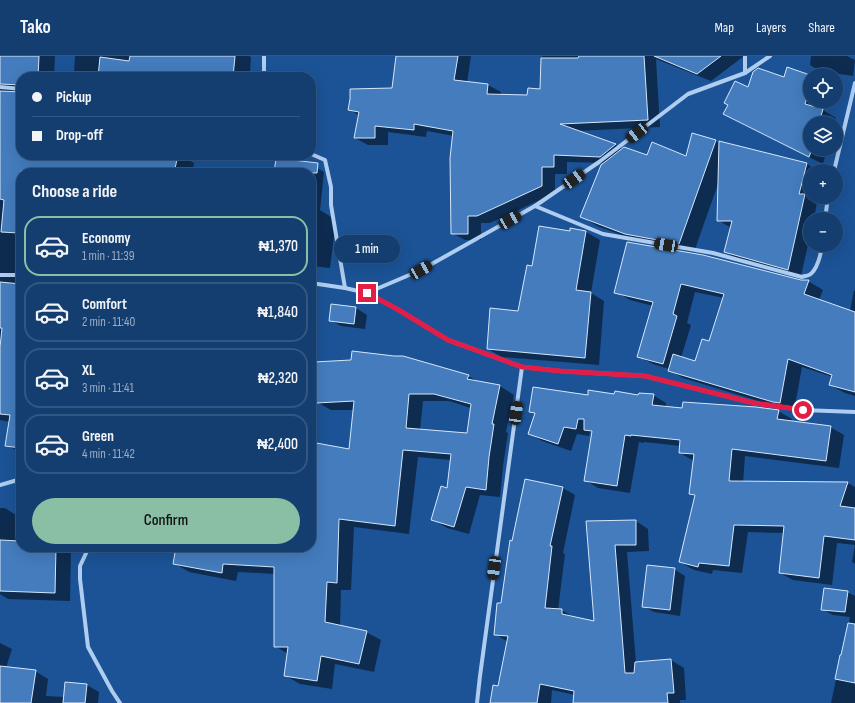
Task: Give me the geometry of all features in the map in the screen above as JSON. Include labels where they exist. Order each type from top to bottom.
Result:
[{"type":"street","points":[[264,56],[264,72]]},
{"type":"street","points":[[744,56],[745,73]]},
{"type":"street","points":[[367,293],[421,270],[535,206],[599,162],[688,94],[745,73],[770,56]]},
{"type":"street","points":[[836,164],[855,83]]},
{"type":"street","points":[[0,87],[16,89]]},
{"type":"street","points":[[316,156],[325,160],[331,187],[331,205],[345,288]]},
{"type":"street","points":[[535,206],[603,234],[714,253],[802,277],[809,275],[814,270],[820,252]]},
{"type":"street","points":[[0,275],[16,275]]},
{"type":"street","points":[[316,283],[367,293],[397,309],[448,340],[522,367],[560,371],[645,376],[754,403],[803,410],[855,412]]},
{"type":"street","points":[[477,703],[522,367]]},
{"type":"street","points":[[0,485],[16,480]]},
{"type":"street","points":[[87,552],[80,566],[80,579],[88,647],[120,703]]},
{"type":"building","points":[[0,56],[39,56],[38,72],[16,72],[16,85],[0,84]]},
{"type":"building","points":[[130,56],[235,56],[233,72],[98,72],[100,57],[129,61]]},
{"type":"building","points":[[396,56],[458,56],[454,80],[488,84],[487,94],[527,95],[528,88],[540,89],[541,58],[578,58],[579,56],[644,56],[648,120],[560,124],[616,144],[600,157],[554,155],[554,167],[542,167],[542,186],[477,216],[468,216],[468,234],[451,234],[450,158],[453,131],[414,124],[414,130],[375,126],[375,138],[354,138],[359,112],[348,110],[350,89],[392,88]]},
{"type":"building","points":[[654,56],[721,56],[697,74]]},
{"type":"building","points":[[787,67],[803,73],[803,108],[823,109],[821,116],[803,116],[803,154],[723,114],[728,105],[724,103],[735,81],[748,87],[753,72],[758,68],[784,77]]},
{"type":"building","points":[[0,91],[16,92],[16,160],[177,160],[175,168],[16,168],[16,233],[1,232],[4,200],[0,199]]},
{"type":"building","points":[[692,133],[716,140],[679,244],[625,234],[580,217],[601,165],[624,147],[647,155],[652,142],[686,156]]},
{"type":"building","points":[[719,141],[807,163],[803,164],[803,178],[799,194],[803,194],[803,203],[788,270],[724,252],[732,221],[717,221]]},
{"type":"building","points":[[276,160],[293,160],[318,163],[317,173],[316,168],[275,168]]},
{"type":"building","points":[[539,226],[570,231],[570,228],[586,231],[576,290],[591,292],[585,358],[487,349],[490,308],[518,311],[527,265],[532,266]]},
{"type":"building","points":[[627,242],[703,255],[801,280],[809,280],[804,294],[855,312],[855,392],[829,385],[832,375],[788,359],[780,403],[668,371],[673,354],[695,361],[702,339],[709,341],[724,294],[681,284],[673,314],[677,316],[663,364],[637,357],[653,302],[614,293]]},
{"type":"building","points":[[0,282],[16,284],[16,447],[5,446],[10,415],[0,414],[0,347],[2,328],[0,328]]},
{"type":"building","points":[[331,304],[356,307],[354,324],[329,321]]},
{"type":"building","points":[[352,351],[403,356],[469,375],[467,379],[500,385],[492,424],[494,424],[486,490],[466,487],[454,527],[431,520],[441,486],[447,488],[451,454],[403,450],[395,526],[339,519],[337,583],[327,582],[325,622],[367,631],[359,664],[321,656],[317,681],[284,676],[288,647],[274,647],[274,567],[223,564],[222,573],[173,564],[175,552],[316,552],[316,443],[349,449],[354,401],[316,403],[316,362],[351,360]],"holes":[[[409,394],[434,394],[471,404],[467,433],[406,428]]]},
{"type":"building","points":[[533,387],[588,395],[588,390],[614,394],[615,391],[638,395],[639,393],[654,394],[652,405],[682,408],[683,402],[779,410],[777,419],[831,426],[826,461],[732,449],[729,481],[848,482],[840,506],[855,508],[855,540],[824,536],[819,578],[779,573],[784,526],[734,525],[729,566],[699,563],[698,567],[679,562],[695,495],[689,494],[694,454],[679,453],[680,440],[625,435],[617,486],[584,481],[592,431],[584,430],[584,419],[578,419],[576,429],[564,427],[558,444],[528,434],[535,413],[529,412]]},
{"type":"building","points":[[525,479],[563,487],[550,546],[552,546],[545,608],[562,609],[562,614],[594,621],[586,521],[636,520],[636,545],[615,545],[625,673],[634,673],[635,662],[671,659],[674,693],[667,693],[668,703],[573,703],[574,691],[540,684],[537,703],[490,703],[493,685],[498,686],[508,636],[494,635],[497,603],[501,603],[510,540],[512,541]]},
{"type":"building","points":[[0,540],[16,541],[16,552],[56,552],[55,593],[0,591]]},
{"type":"building","points":[[647,565],[675,568],[670,610],[642,607]]},
{"type":"building","points":[[824,588],[848,591],[845,612],[821,610]]},
{"type":"building","points":[[848,623],[855,624],[855,683],[835,679]]},
{"type":"building","points":[[0,666],[36,670],[31,703],[0,703]]},
{"type":"building","points":[[65,682],[87,684],[85,703],[63,703]]},
{"type":"route","points":[[367,293],[397,309],[448,340],[522,367],[560,371],[645,376],[754,403],[803,410]]}]
